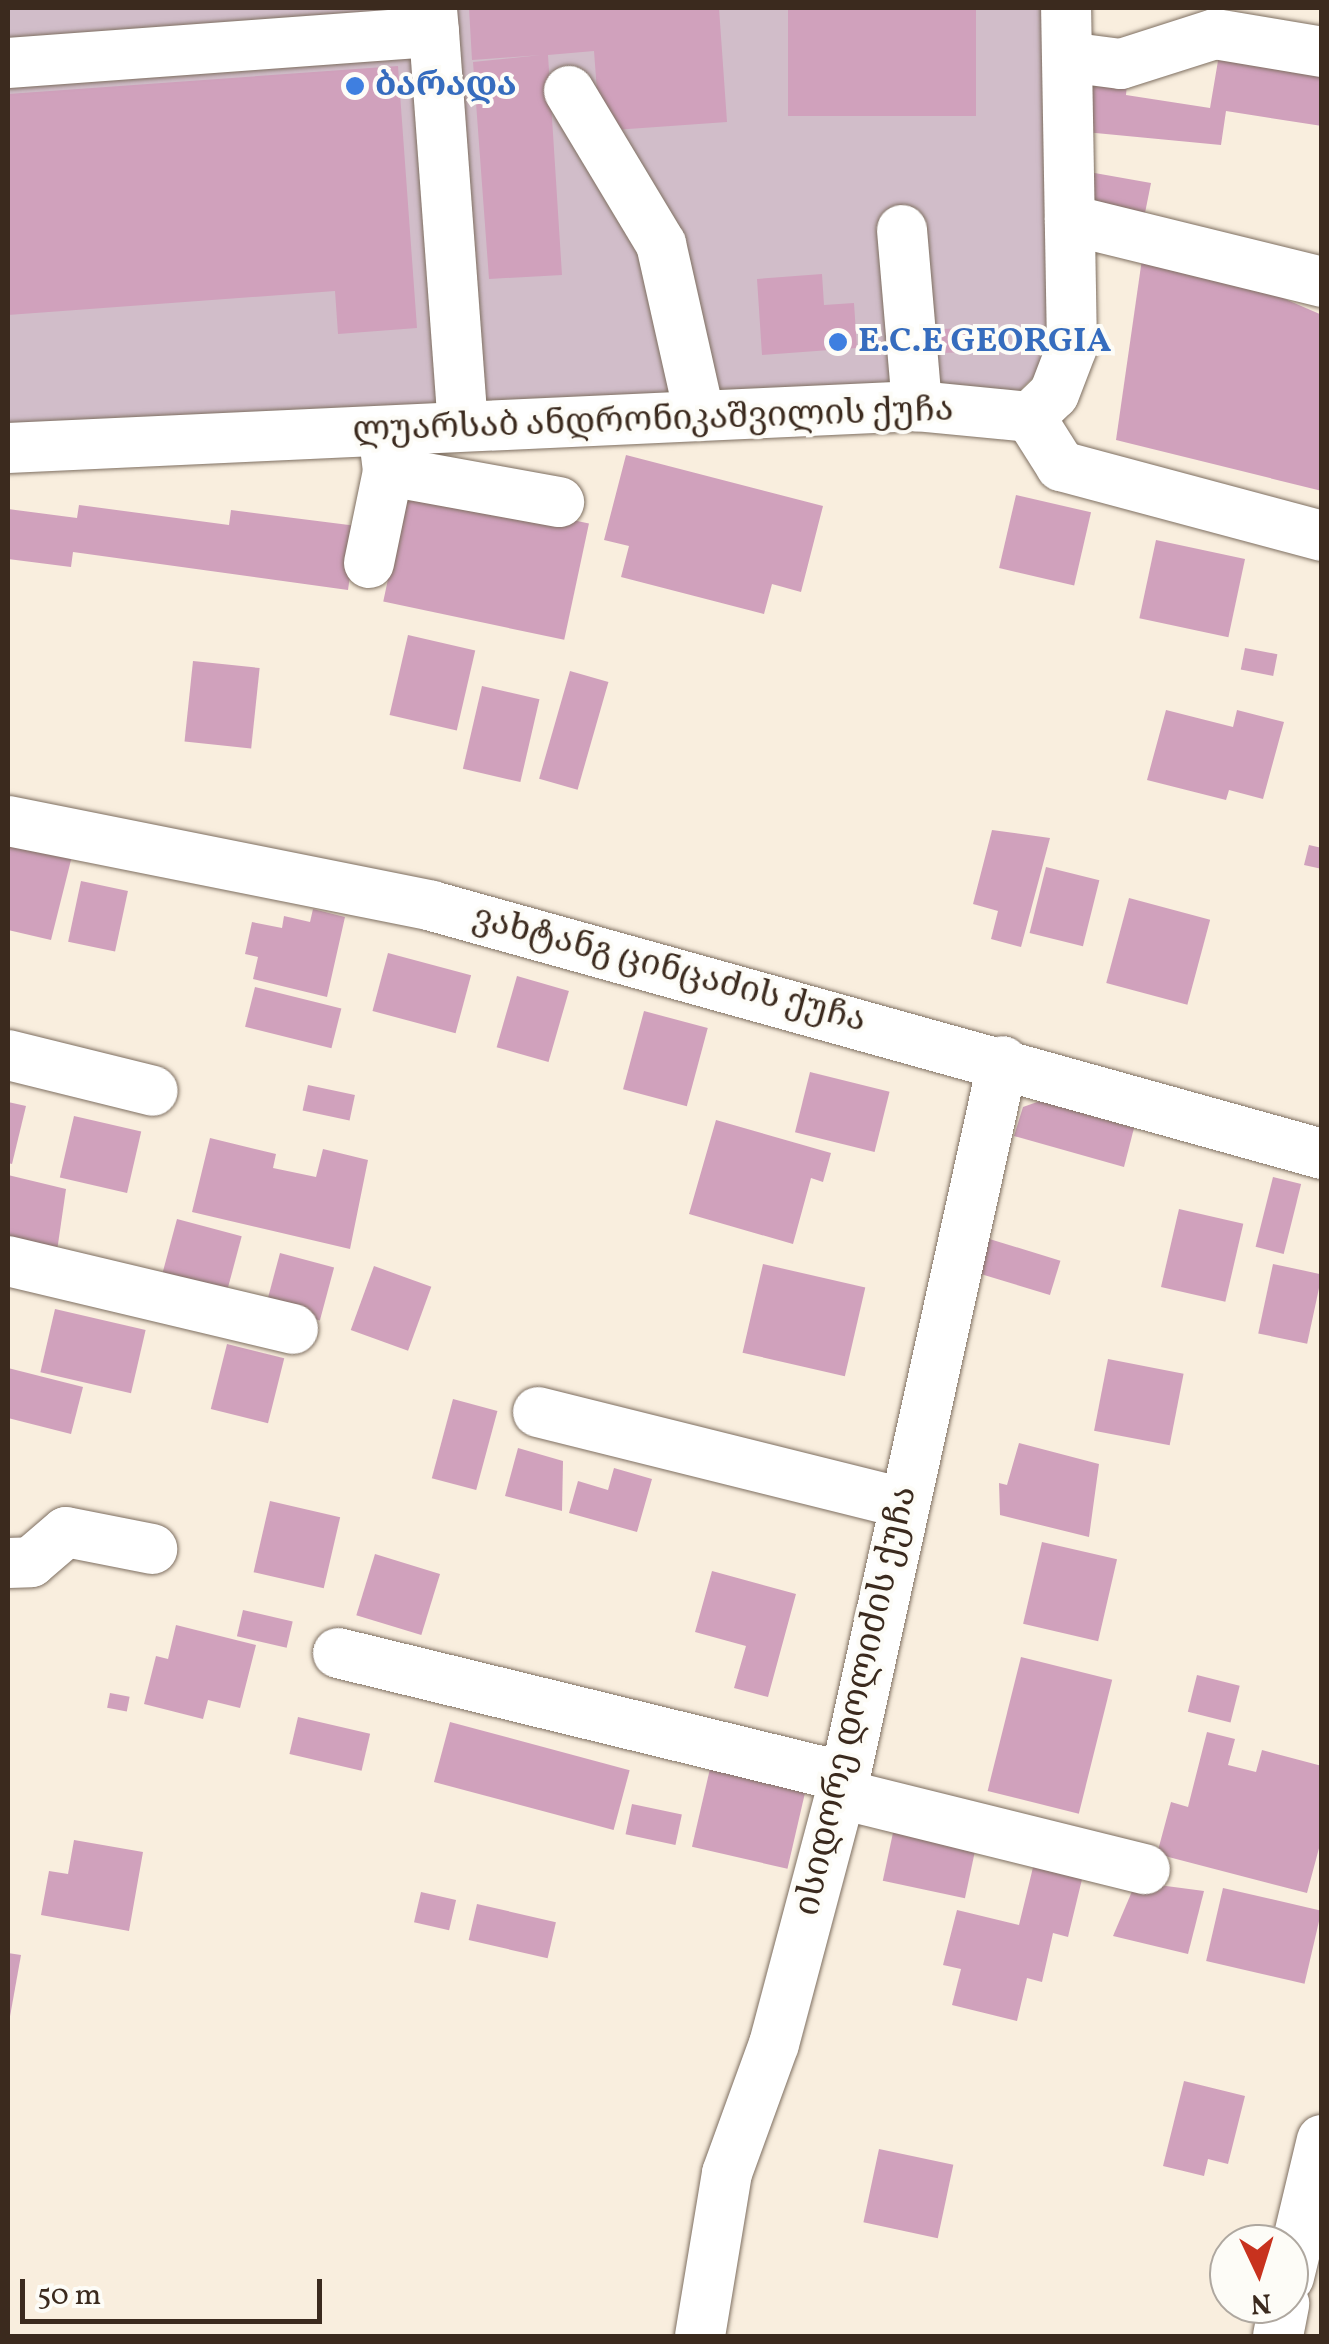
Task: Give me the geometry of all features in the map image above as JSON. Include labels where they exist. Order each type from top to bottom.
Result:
[{"type":"street","points":[[1066,8],[1072,348],[1054,394],[1030,417],[1061,466],[1322,536]]},
{"type":"street","points":[[8,63],[433,20],[463,424]]},
{"type":"street","points":[[1067,57],[1121,64],[1215,34],[1322,52]]},
{"type":"street","points":[[569,91],[661,244],[700,412]]},
{"type":"street","points":[[1070,220],[1322,282]]},
{"type":"street","points":[[902,230],[917,406]]},
{"type":"street","name":"ლუარსაბ ანდრონიკაშვილის ქუჩა","points":[[8,448],[385,450],[463,424],[700,412],[917,406],[1030,417]]},
{"type":"street","points":[[369,563],[385,450],[559,502]]},
{"type":"street","name":"ვახტანგ ცინცაძის ქუჩა","points":[[8,821],[432,906],[1003,1061],[1322,1154]]},
{"type":"street","points":[[8,1054],[153,1091]]},
{"type":"street","name":"ისიდორე დოლიძის ქუჩა","points":[[700,2336],[728,2172],[774,2044],[843,1785],[1003,1061]]},
{"type":"street","points":[[8,1261],[293,1329]]},
{"type":"street","points":[[538,1412],[903,1504]]},
{"type":"street","points":[[8,1563],[32,1562],[66,1532],[152,1548]]},
{"type":"street","points":[[338,1652],[1145,1869]]},
{"type":"street","points":[[1302,2224],[1322,2140]]},
{"type":"shaded area","points":[[8,8],[1046,8],[1054,357],[1013,397],[8,445]]},
{"type":"building","points":[[469,8],[719,8],[727,122],[600,131],[594,51],[548,55],[562,275],[489,279],[473,62],[541,55],[472,60]]},
{"type":"building","points":[[788,8],[976,8],[976,116],[788,116]]},
{"type":"building","points":[[1220,49],[1322,65],[1322,126],[1226,111],[1221,145],[1085,132],[1081,72],[1127,84],[1126,95],[1210,108]]},
{"type":"building","points":[[398,66],[417,328],[338,334],[335,291],[8,315],[8,94]]},
{"type":"building","points":[[1089,172],[1151,183],[1145,213],[1088,200]]},
{"type":"building","points":[[1142,259],[1239,279],[1322,315],[1322,491],[1116,440]]},
{"type":"building","points":[[822,274],[824,305],[854,303],[857,348],[762,355],[757,279]]},
{"type":"building","points":[[969,328],[970,352],[941,353],[940,329]]},
{"type":"building","points":[[626,455],[823,506],[801,592],[772,584],[764,614],[621,577],[629,546],[604,540]]},
{"type":"building","points":[[408,485],[589,523],[564,640],[383,601]]},
{"type":"building","points":[[1016,495],[1091,512],[1074,585],[999,568]]},
{"type":"building","points":[[79,505],[229,525],[231,510],[357,526],[348,590],[73,552],[71,567],[8,559],[8,509],[77,518]]},
{"type":"building","points":[[1156,540],[1245,559],[1228,637],[1139,618]]},
{"type":"building","points":[[408,635],[475,651],[457,730],[390,715]]},
{"type":"building","points":[[1245,648],[1277,654],[1273,676],[1241,670]]},
{"type":"building","points":[[193,661],[260,668],[251,749],[185,742]]},
{"type":"building","points":[[570,671],[608,682],[578,790],[539,779]]},
{"type":"building","points":[[482,686],[539,699],[520,782],[463,769]]},
{"type":"building","points":[[1166,710],[1233,727],[1237,710],[1284,722],[1263,799],[1229,790],[1226,800],[1147,780]]},
{"type":"building","points":[[992,830],[1050,838],[1021,947],[991,939],[998,911],[973,904]]},
{"type":"building","points":[[8,840],[72,856],[51,940],[8,930]]},
{"type":"building","points":[[1309,845],[1322,848],[1322,869],[1304,865]]},
{"type":"building","points":[[1046,867],[1099,880],[1083,946],[1030,933]]},
{"type":"building","points":[[81,881],[128,891],[115,952],[68,942]]},
{"type":"building","points":[[1129,898],[1210,920],[1187,1005],[1106,983]]},
{"type":"building","points":[[313,909],[345,917],[327,997],[253,979],[258,957],[245,954],[252,922],[282,928],[284,916],[310,922]]},
{"type":"building","points":[[388,953],[471,975],[456,1033],[372,1011]]},
{"type":"building","points":[[517,976],[569,991],[549,1062],[497,1047]]},
{"type":"building","points":[[255,987],[341,1009],[331,1048],[245,1027]]},
{"type":"building","points":[[644,1011],[708,1028],[687,1106],[623,1089]]},
{"type":"building","points":[[810,1072],[890,1092],[875,1152],[795,1132]]},
{"type":"building","points":[[308,1085],[355,1095],[350,1120],[303,1110]]},
{"type":"building","points":[[1040,1101],[1134,1128],[1124,1167],[1014,1136],[1023,1107]]},
{"type":"building","points":[[8,1102],[26,1106],[12,1164],[8,1163]]},
{"type":"building","points":[[74,1116],[141,1132],[127,1193],[60,1177]]},
{"type":"building","points":[[716,1120],[831,1153],[823,1182],[811,1178],[793,1244],[689,1214]]},
{"type":"building","points":[[210,1138],[276,1154],[273,1168],[316,1177],[323,1149],[368,1160],[350,1249],[192,1212]]},
{"type":"building","points":[[8,1175],[66,1189],[56,1258],[8,1246]]},
{"type":"building","points":[[1273,1177],[1301,1184],[1284,1254],[1256,1247]]},
{"type":"building","points":[[1179,1209],[1243,1224],[1225,1302],[1161,1287]]},
{"type":"building","points":[[177,1219],[242,1236],[226,1294],[161,1277]]},
{"type":"building","points":[[983,1237],[1060,1261],[1050,1295],[972,1271]]},
{"type":"building","points":[[280,1253],[334,1267],[320,1321],[266,1306]]},
{"type":"building","points":[[763,1264],[865,1288],[845,1376],[743,1353]]},
{"type":"building","points":[[1273,1264],[1322,1274],[1307,1344],[1258,1333]]},
{"type":"building","points":[[374,1266],[431,1287],[408,1351],[351,1330]]},
{"type":"building","points":[[55,1309],[146,1330],[131,1393],[40,1372]]},
{"type":"building","points":[[227,1344],[284,1358],[268,1423],[211,1409]]},
{"type":"building","points":[[1108,1359],[1184,1374],[1170,1445],[1094,1431]]},
{"type":"building","points":[[8,1368],[83,1387],[71,1434],[8,1418]]},
{"type":"building","points":[[453,1399],[497,1411],[476,1490],[432,1478]]},
{"type":"building","points":[[1019,1443],[1099,1464],[1089,1537],[1000,1515],[999,1483],[1007,1485]]},
{"type":"building","points":[[518,1448],[563,1461],[562,1511],[505,1496]]},
{"type":"building","points":[[614,1468],[652,1479],[637,1532],[569,1513],[578,1481],[608,1490]]},
{"type":"building","points":[[270,1501],[340,1517],[324,1588],[254,1572]]},
{"type":"building","points":[[1042,1542],[1117,1559],[1098,1641],[1023,1624]]},
{"type":"building","points":[[375,1554],[440,1574],[421,1635],[356,1615]]},
{"type":"building","points":[[712,1571],[796,1594],[768,1697],[734,1688],[746,1646],[695,1632]]},
{"type":"building","points":[[243,1610],[293,1621],[287,1648],[237,1636]]},
{"type":"building","points":[[176,1625],[256,1645],[240,1708],[208,1700],[203,1719],[144,1704],[156,1656],[168,1659]]},
{"type":"building","points":[[1021,1657],[1112,1680],[1079,1814],[988,1791]]},
{"type":"building","points":[[1197,1675],[1240,1686],[1230,1723],[1188,1712]]},
{"type":"building","points":[[110,1693],[130,1697],[127,1712],[107,1708]]},
{"type":"building","points":[[298,1717],[370,1734],[362,1771],[289,1754]]},
{"type":"building","points":[[450,1722],[630,1770],[614,1830],[434,1782]]},
{"type":"building","points":[[1207,1732],[1235,1739],[1228,1765],[1256,1772],[1262,1750],[1322,1766],[1322,1837],[1307,1893],[1157,1854],[1171,1802],[1188,1807]]},
{"type":"building","points":[[712,1760],[807,1782],[787,1869],[692,1847]]},
{"type":"building","points":[[632,1804],[682,1815],[675,1845],[626,1834]]},
{"type":"building","points":[[894,1828],[976,1845],[965,1898],[883,1881]]},
{"type":"building","points":[[74,1840],[143,1852],[129,1931],[41,1915],[49,1871],[68,1874]]},
{"type":"building","points":[[1035,1859],[1084,1871],[1068,1937],[1053,1933],[1042,1982],[1027,1978],[1017,2021],[952,2005],[961,1969],[943,1965],[957,1910],[1019,1925]]},
{"type":"building","points":[[1136,1882],[1204,1891],[1188,1954],[1113,1936]]},
{"type":"building","points":[[1223,1888],[1321,1911],[1305,1984],[1206,1961]]},
{"type":"building","points":[[421,1892],[456,1900],[449,1930],[414,1922]]},
{"type":"building","points":[[477,1904],[556,1922],[548,1958],[469,1940]]},
{"type":"building","points":[[8,1953],[21,1955],[9,2022],[8,2021]]},
{"type":"building","points":[[1184,2081],[1245,2096],[1228,2164],[1208,2159],[1204,2176],[1163,2166]]},
{"type":"building","points":[[879,2149],[953,2165],[938,2238],[863,2222]]},
{"type":"place","name":"ბარადა","points":[[355,86]]},
{"type":"place","name":"E.C.E GEORGIA","points":[[838,342]]}]
